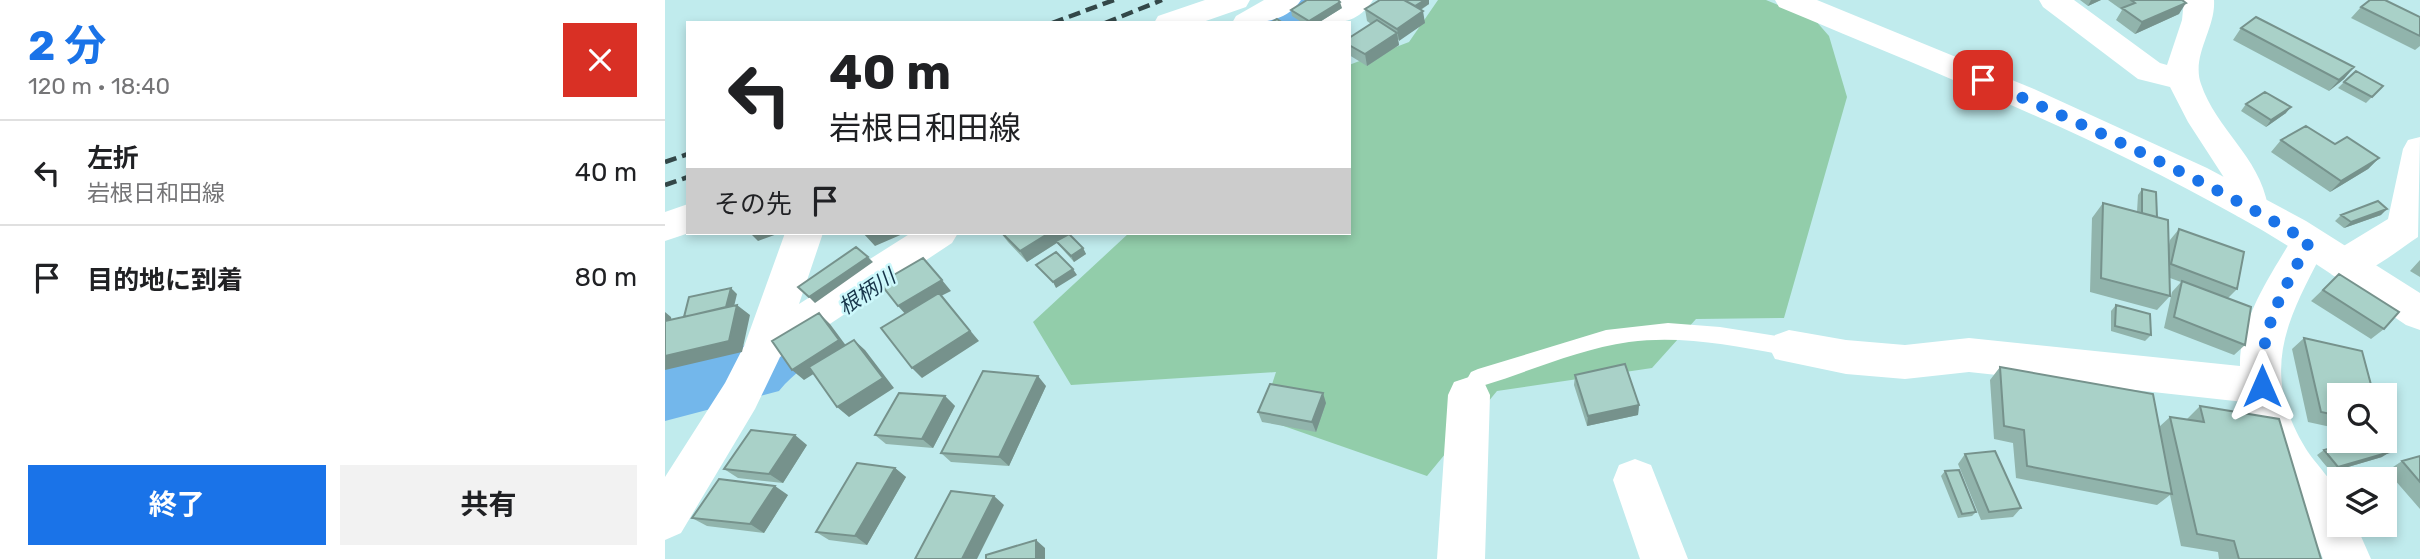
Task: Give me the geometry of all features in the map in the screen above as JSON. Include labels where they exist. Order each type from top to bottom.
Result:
[{"type":"street","points":[[1176,21],[1235,0]]},
{"type":"street","points":[[1250,21],[1286,0]]},
{"type":"street","points":[[1327,21],[1358,0]]},
{"type":"street","points":[[1790,0],[1983,80],[2137,150],[2250,206],[2420,314]]},
{"type":"street","points":[[2055,0],[2149,71],[2183,80]]},
{"type":"street","points":[[2199,0],[2200,19],[2189,36],[2182,69],[2183,80],[2195,106],[2246,184],[2250,206]]},
{"type":"street","points":[[2345,264],[2413,230],[2420,149]]},
{"type":"street","points":[[665,227],[686,219]]},
{"type":"street","points":[[665,518],[740,396],[765,345],[803,235]]},
{"type":"street","points":[[765,345],[936,235]]},
{"type":"street","points":[[2309,242],[2286,286],[2262,345],[2262,386],[2273,424],[2291,465],[2318,505],[2347,559]]},
{"type":"street","points":[[1789,347],[1846,357],[1905,362],[1969,355],[2262,386]]},
{"type":"street","points":[[1461,559],[1469,395]]},
{"type":"street","points":[[1635,480],[1664,559]]},
{"type":"lane","points":[[1469,395],[1478,379],[1602,340],[1647,332],[1720,335],[1789,347]]},
{"type":"green space","points":[[1438,0],[1766,0],[1815,20],[1829,36],[1847,97],[1784,318],[1696,319],[1652,368],[1497,391],[1427,476],[1261,418],[1276,372],[1071,385],[1033,322],[1127,235],[1351,235],[1351,64],[1409,42]]},
{"type":"building","points":[[1307,0],[1340,2],[1309,21],[1291,10]]},
{"type":"building","points":[[1380,0],[1404,0],[1423,11],[1397,29],[1365,9]]},
{"type":"building","points":[[1404,0],[1425,0],[1415,6]]},
{"type":"building","points":[[2131,0],[2182,0],[2186,3],[2142,22],[2122,8],[2135,3]]},
{"type":"building","points":[[2370,0],[2385,0],[2420,17],[2420,36],[2361,7]]},
{"type":"building","points":[[2256,17],[2354,67],[2339,80],[2241,28]]},
{"type":"building","points":[[1377,20],[1397,33],[1365,54],[1351,46],[1351,37]]},
{"type":"building","points":[[2356,71],[2383,86],[2372,97],[2344,82]]},
{"type":"building","points":[[2265,92],[2291,107],[2271,120],[2246,104]]},
{"type":"building","points":[[2306,126],[2335,144],[2347,137],[2379,158],[2341,181],[2281,140]]},
{"type":"building","points":[[2142,189],[2156,192],[2157,217],[2142,213]]},
{"type":"building","points":[[2378,201],[2387,209],[2351,222],[2341,215]]},
{"type":"building","points":[[2103,203],[2168,220],[2170,296],[2101,278]]},
{"type":"building","points":[[2179,229],[2244,252],[2237,289],[2171,264]]},
{"type":"building","points":[[1004,235],[1046,235],[1020,251]]},
{"type":"building","points":[[1070,235],[1083,248],[1071,256],[1056,241]]},
{"type":"building","points":[[856,247],[868,257],[809,297],[798,287]]},
{"type":"building","points":[[1056,252],[1073,269],[1053,282],[1036,265]]},
{"type":"building","points":[[923,258],[942,280],[898,306],[880,283]]},
{"type":"building","points":[[2339,274],[2399,312],[2384,329],[2323,290]]},
{"type":"building","points":[[2182,281],[2251,307],[2245,345],[2174,317]]},
{"type":"building","points":[[731,288],[726,307],[684,317],[689,297]]},
{"type":"building","points":[[939,293],[970,331],[912,368],[881,328]]},
{"type":"building","points":[[737,305],[729,341],[665,356],[665,321]]},
{"type":"building","points":[[2116,305],[2150,314],[2151,335],[2115,326]]},
{"type":"building","points":[[819,313],[839,340],[792,370],[772,341]]},
{"type":"building","points":[[2304,338],[2362,351],[2371,383],[2327,383],[2327,413],[2321,412]]},
{"type":"building","points":[[854,340],[883,378],[837,407],[809,367]]},
{"type":"building","points":[[1625,364],[1639,405],[1588,416],[1575,375]]},
{"type":"building","points":[[2000,367],[2153,394],[2172,494],[2027,466],[2024,430],[2004,426]]},
{"type":"building","points":[[983,371],[1038,376],[999,457],[941,453]]},
{"type":"building","points":[[1270,384],[1323,393],[1312,422],[1258,412]]},
{"type":"building","points":[[899,393],[945,396],[922,439],[875,435]]},
{"type":"building","points":[[2200,406],[2279,419],[2321,559],[2239,559],[2234,541],[2197,534],[2170,417],[2204,422]]},
{"type":"building","points":[[751,430],[795,435],[769,474],[724,469]]},
{"type":"building","points":[[2327,449],[2327,453],[2387,453],[2338,467],[2324,450]]},
{"type":"building","points":[[1995,451],[2021,508],[1989,512],[1965,454]]},
{"type":"building","points":[[2420,456],[2420,482],[2402,461]]},
{"type":"building","points":[[857,463],[895,468],[855,536],[816,532]]},
{"type":"building","points":[[1959,470],[1976,512],[1962,514],[1945,471]]},
{"type":"building","points":[[719,479],[775,486],[750,524],[692,518]]},
{"type":"building","points":[[951,491],[994,496],[962,559],[915,559]]},
{"type":"building","points":[[1036,540],[1036,559],[986,559],[986,555]]},
{"type":"waterway","name":"根柄川","points":[[1278,21],[1325,0]]},
{"type":"waterway","name":"根柄川","points":[[665,394],[757,372],[767,360],[795,340]]},
{"type":"railway","points":[[1057,21],[1114,0]]},
{"type":"railway","points":[[1110,21],[1162,0]]},
{"type":"railway","points":[[665,162],[686,155]]},
{"type":"railway","points":[[665,185],[686,178]]},
{"type":"route","points":[[1983,80],[2137,150],[2250,206],[2309,242],[2286,286],[2262,345],[2262,386]]}]
